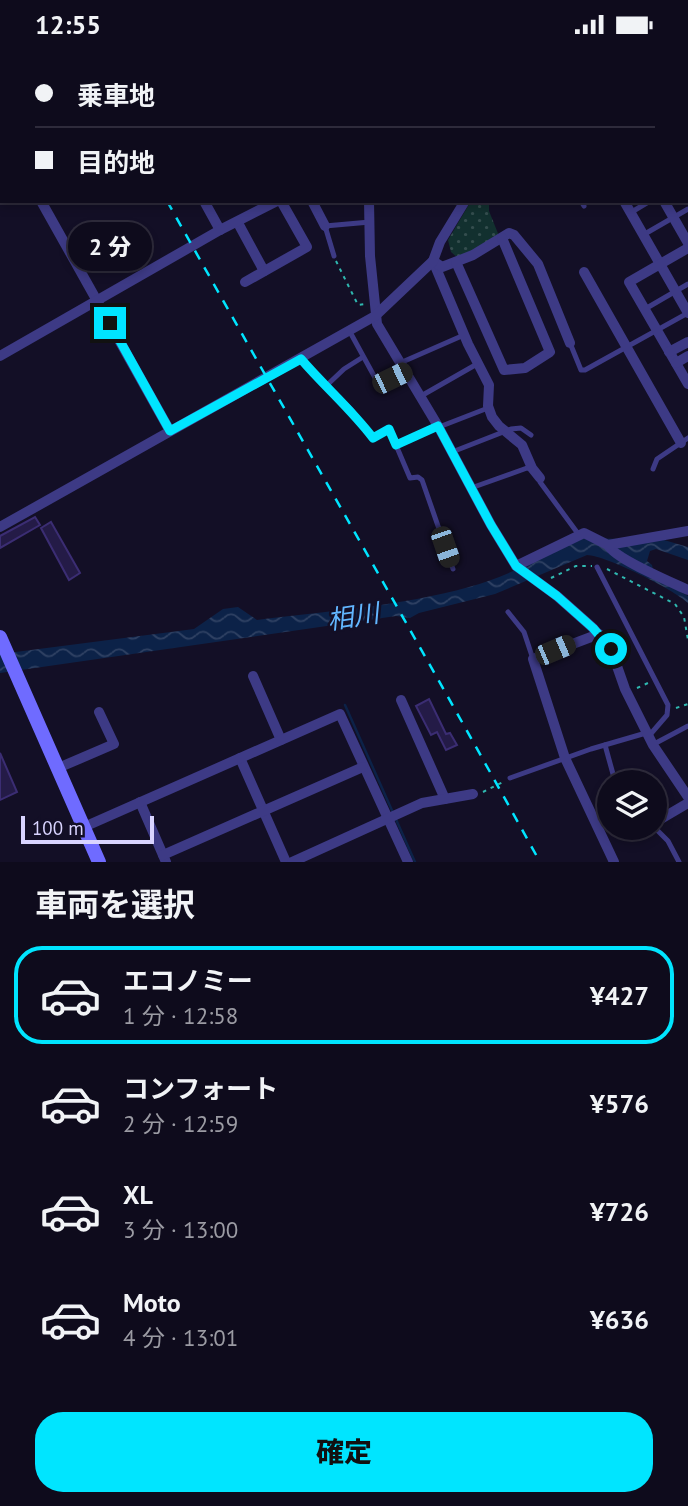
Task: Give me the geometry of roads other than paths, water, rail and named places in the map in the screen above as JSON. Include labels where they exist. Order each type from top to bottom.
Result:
[{"type":"street","points":[[42,203],[170,431]]},
{"type":"street","points":[[205,203],[220,230]]},
{"type":"street","points":[[252,203],[257,212]]},
{"type":"street","points":[[0,356],[220,230],[275,203]]},
{"type":"street","points":[[245,282],[307,247],[280,203]]},
{"type":"street","points":[[313,203],[325,226]]},
{"type":"street","points":[[369,203],[377,324],[439,426],[516,566],[557,596],[599,634],[611,649],[627,692],[649,738],[687,796],[667,814]]},
{"type":"street","points":[[0,527],[375,316],[433,261],[461,203]]},
{"type":"street","points":[[625,203],[688,313]]},
{"type":"street","points":[[665,203],[688,245],[629,282],[688,384]]},
{"type":"street","points":[[238,223],[264,271]]},
{"type":"street","points":[[433,261],[442,267],[509,233],[514,235],[536,260],[570,344]]},
{"type":"street","points":[[456,262],[505,370],[525,368],[550,352],[502,238]]},
{"type":"street","points":[[433,261],[477,364],[489,385],[489,408],[495,421],[522,445],[537,473]]},
{"type":"street","points":[[584,272],[684,440]]},
{"type":"street","points":[[669,352],[688,342]]},
{"type":"street","points":[[676,363],[688,356]]},
{"type":"street","points":[[516,566],[584,533],[608,545],[688,531]]},
{"type":"street","points":[[608,545],[611,551],[625,559],[688,590]]},
{"type":"street","points":[[599,634],[533,659],[565,758],[614,862]]},
{"type":"street","points":[[0,637],[99,862]]},
{"type":"street","points":[[253,675],[281,740]]},
{"type":"street","points":[[401,700],[445,799]]},
{"type":"street","points":[[58,768],[114,744],[99,712]]},
{"type":"street","points":[[84,827],[340,714],[363,767],[392,817],[408,862]]},
{"type":"street","points":[[240,758],[286,862]]},
{"type":"street","points":[[140,802],[164,859],[264,810],[363,767]]},
{"type":"street","points":[[292,862],[422,803],[473,794]]},
{"type":"lane","points":[[631,213],[647,203]]},
{"type":"lane","points":[[643,235],[688,209]]},
{"type":"lane","points":[[334,256],[325,226],[370,222]]},
{"type":"lane","points":[[645,309],[688,284]]},
{"type":"lane","points":[[570,344],[583,370],[688,313]]},
{"type":"lane","points":[[350,332],[379,385],[403,367],[464,335]]},
{"type":"lane","points":[[326,386],[344,369],[363,357]]},
{"type":"lane","points":[[301,359],[351,409],[373,438],[389,429],[410,478],[418,477],[422,480],[453,569]]},
{"type":"lane","points":[[421,396],[477,364]]},
{"type":"lane","points":[[396,445],[489,408]]},
{"type":"lane","points":[[452,452],[506,431],[522,428],[531,435]]},
{"type":"lane","points":[[653,469],[657,459],[684,440]]},
{"type":"lane","points":[[471,488],[527,468],[537,473],[540,482],[579,535]]},
{"type":"lane","points":[[597,566],[669,712],[649,738]]},
{"type":"lane","points":[[508,612],[524,632],[533,659]]},
{"type":"lane","points":[[510,778],[605,745],[649,738],[688,726]]},
{"type":"lane","points":[[605,745],[612,770]]},
{"type":"lane","points":[[667,840],[678,862]]},
{"type":"water","points":[[583,538],[664,540],[688,547],[688,560],[656,549],[650,551],[647,561],[652,565],[655,577],[688,596],[688,603],[639,574],[587,555],[495,594],[419,613],[410,618],[396,616],[0,673],[0,654],[194,629],[223,609],[238,607],[257,620],[443,594],[498,577]]},
{"type":"waterway","name":"相川","points":[[345,705],[415,862]]},
{"type":"railway","points":[[168,203],[540,862]]}]
